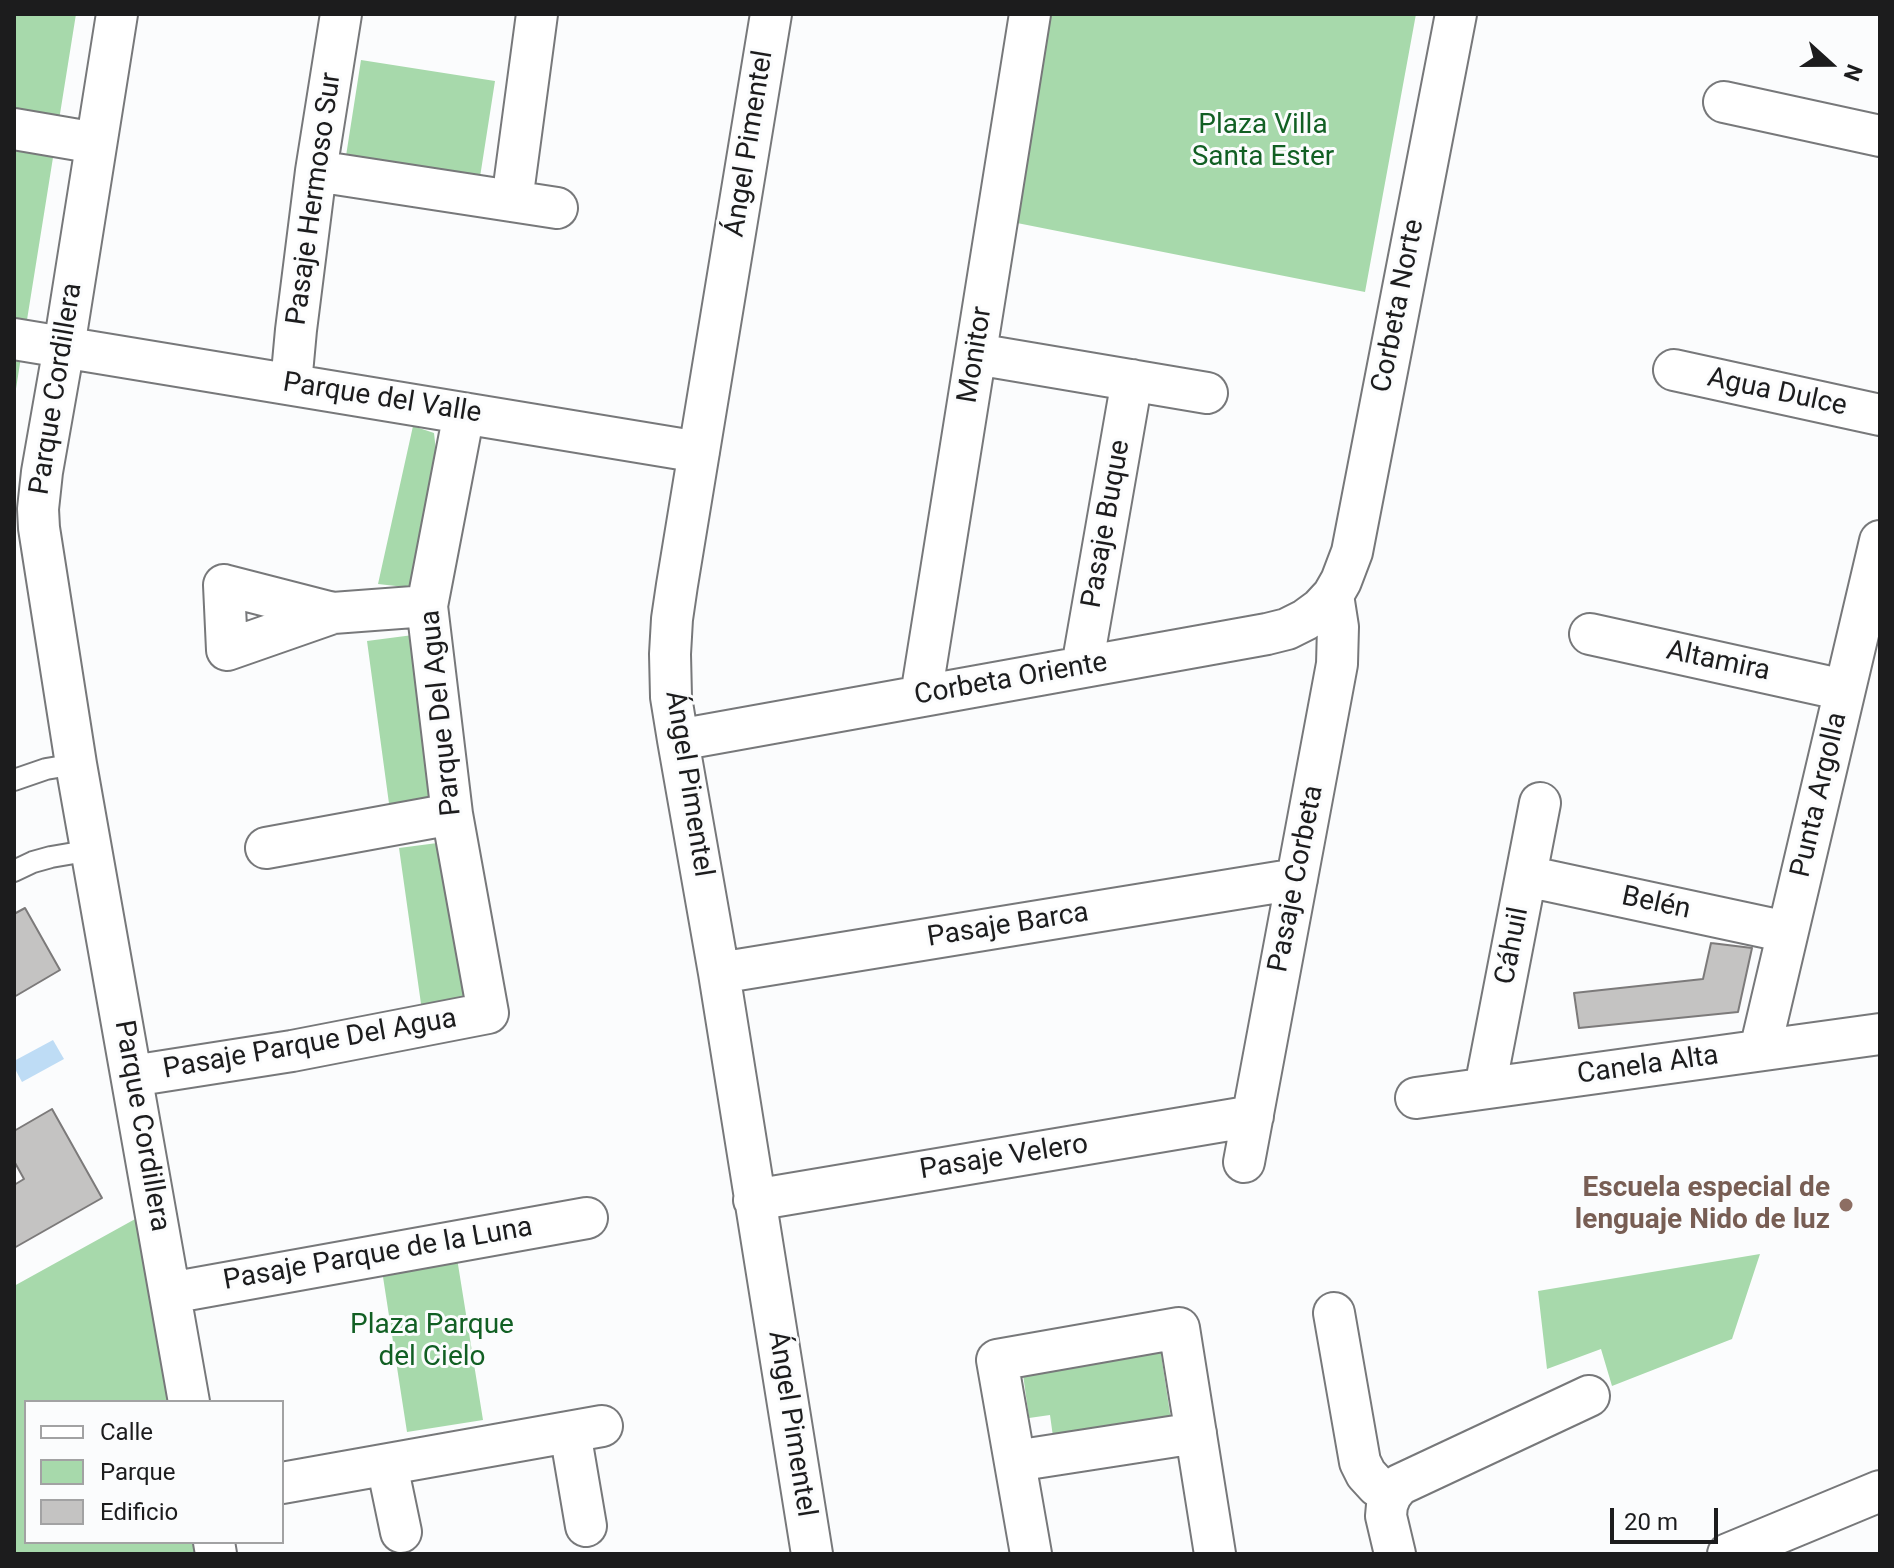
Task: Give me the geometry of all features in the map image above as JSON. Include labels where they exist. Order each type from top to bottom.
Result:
[{"type":"street","name":"Parque Cordillera","points":[[117,14],[38,509],[76,764],[189,1400]]},
{"type":"street","name":"Pasaje Hermoso Sur","points":[[291,384],[316,171],[341,14]]},
{"type":"street","points":[[512,201],[537,14]]},
{"type":"street","name":"Ángel Pimentel","points":[[771,14],[672,619],[671,697],[719,973],[812,1554]]},
{"type":"street","name":"Monitor","points":[[921,696],[1030,14]]},
{"type":"street","name":"Corbeta Norte","points":[[1333,595],[1352,552],[1456,14]]},
{"type":"street","points":[[1724,102],[1880,136]]},
{"type":"street","points":[[14,129],[96,143]]},
{"type":"street","points":[[316,171],[557,208]]},
{"type":"street","name":"Parque del Valle","points":[[14,339],[699,452]]},
{"type":"street","points":[[976,354],[1207,393]]},
{"type":"street","name":"Agua Dulce","points":[[1674,370],[1880,415]]},
{"type":"street","name":"Pasaje Buque","points":[[1082,667],[1132,380]]},
{"type":"street","name":"Parque Del Agua","points":[[464,413],[427,606],[452,814],[488,1013]]},
{"type":"street","name":"Punta Argolla","points":[[1760,1050],[1880,541]]},
{"type":"street","name":"Corbeta Oriente","points":[[678,740],[1267,634],[1305,620],[1333,595]]},
{"type":"street","name":"Pasaje Corbeta","points":[[1244,1162],[1337,664],[1338,627],[1333,595]]},
{"type":"street","points":[[333,613],[427,606]]},
{"type":"street","name":"Altamira","points":[[1590,634],[1844,690]]},
{"type":"street","name":"Cáhuil","points":[[1485,1088],[1540,803]]},
{"type":"street","points":[[266,848],[452,814]]},
{"type":"street","name":"Belén","points":[[1526,876],[1787,932]]},
{"type":"street","name":"Pasaje Barca","points":[[719,973],[1297,879]]},
{"type":"street","name":"Pasaje Parque Del Agua","points":[[132,1076],[292,1051],[488,1013]]},
{"type":"street","name":"Canela Alta","points":[[1416,1098],[1880,1034]]},
{"type":"street","name":"Pasaje Velero","points":[[754,1200],[1253,1116]]},
{"type":"street","name":"Pasaje Parque de la Luna","points":[[170,1293],[587,1218]]},
{"type":"street","points":[[1334,1313],[1360,1462],[1377,1486],[1391,1495]]},
{"type":"street","points":[[1031,1554],[997,1360],[1179,1328],[1215,1554]]},
{"type":"street","points":[[1395,1554],[1386,1516],[1391,1495],[1399,1485],[1589,1396]]},
{"type":"street","points":[[284,1483],[586,1429],[586,1526]]},
{"type":"street","points":[[1015,1461],[1196,1433]]},
{"type":"street","points":[[387,1465],[401,1532]]},
{"type":"street","points":[[1728,1554],[1880,1491]]},
{"type":"lane","points":[[14,780],[46,769],[76,764]]},
{"type":"lane","points":[[14,871],[51,857],[92,850]]},
{"type":"green space","points":[[14,14],[76,14],[14,401]]},
{"type":"green space","name":"Plaza Villa Santa Ester","points":[[1045,14],[1416,14],[1365,292],[1012,222]]},
{"type":"green space","points":[[361,60],[495,81],[480,177],[346,156]]},
{"type":"green space","points":[[413,426],[434,433],[436,451],[414,588],[378,584]]},
{"type":"green space","points":[[413,635],[437,804],[390,811],[367,641]]},
{"type":"green space","points":[[445,842],[469,1011],[423,1018],[399,848]]},
{"type":"green space","points":[[137,1218],[169,1400],[24,1400],[24,1544],[193,1544],[195,1554],[14,1554],[14,1286]]},
{"type":"green space","name":"Plaza Parque del Cielo","points":[[456,1252],[483,1420],[407,1432],[381,1264]]},
{"type":"green space","points":[[1760,1254],[1732,1339],[1612,1386],[1601,1349],[1547,1369],[1538,1291]]},
{"type":"green space","points":[[1160,1347],[1172,1427],[1054,1444],[1050,1415],[1029,1418],[1022,1367]]},
{"type":"water","points":[[53,1040],[64,1059],[22,1082],[14,1061]]},
{"type":"building","points":[[25,908],[60,970],[14,997],[14,914]]},
{"type":"building","points":[[1711,943],[1752,948],[1738,1012],[1579,1028],[1574,993],[1703,979]]},
{"type":"building","points":[[52,1109],[102,1198],[14,1248],[14,1185],[24,1179],[14,1161],[14,1131]]},
{"type":"place","name":"Escuela especial de lenguaje Nido de luz","points":[[1846,1205]]}]
